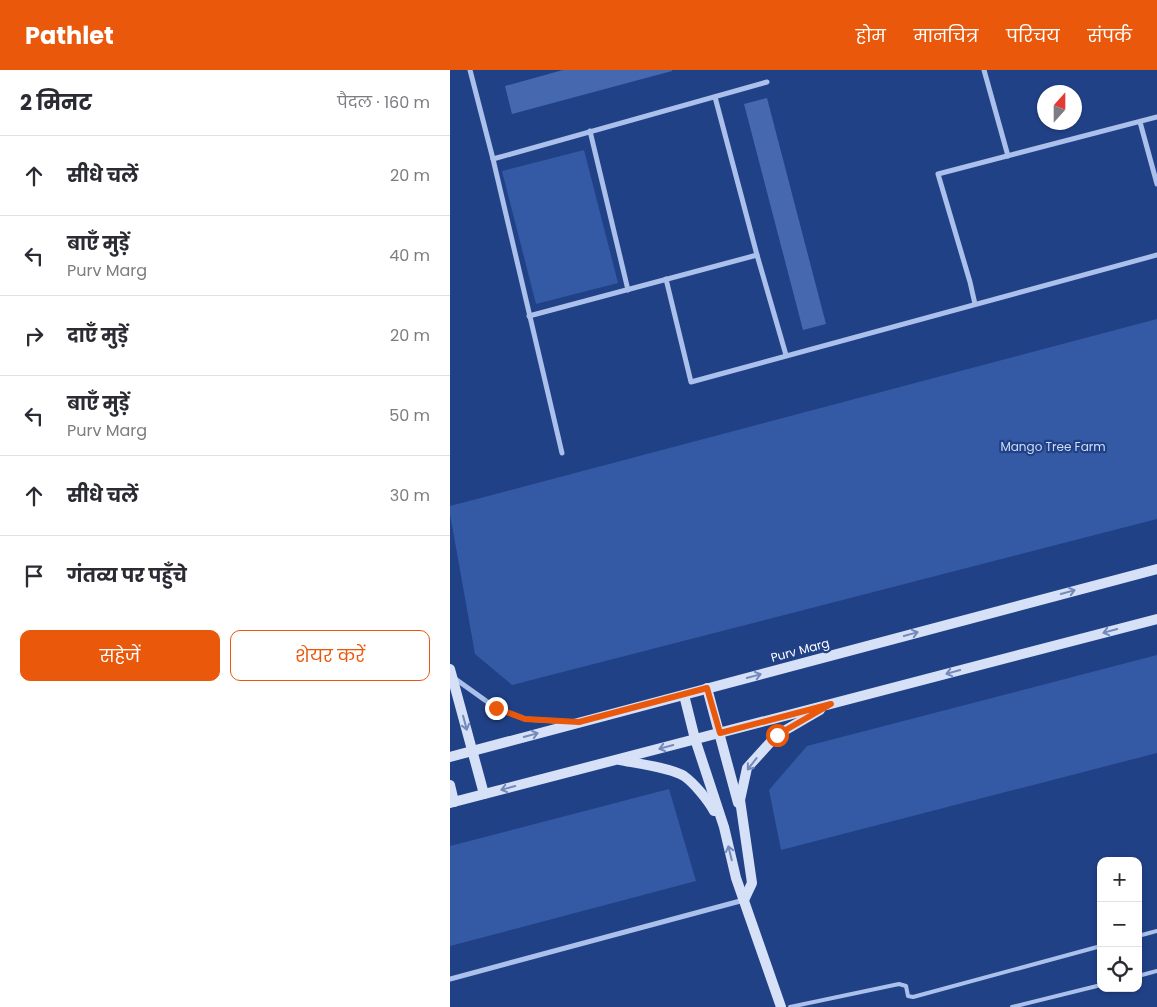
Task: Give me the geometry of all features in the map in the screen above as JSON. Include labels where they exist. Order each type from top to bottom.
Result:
[{"type":"main road","name":"Purv Marg","points":[[450,757],[1157,568]]},
{"type":"main road","points":[[450,785],[452,802],[1157,619]]},
{"type":"main road","points":[[451,672],[484,794]]},
{"type":"main road","points":[[707,688],[743,824]]},
{"type":"main road","points":[[684,695],[695,739],[724,827],[736,878],[781,1007]]},
{"type":"main road","points":[[744,900],[752,883],[740,800],[747,768],[777,735],[831,704]]},
{"type":"main road","points":[[617,759],[657,767],[683,776],[708,801],[724,827]]},
{"type":"street","points":[[470,70],[493,159],[562,453]]},
{"type":"street","points":[[984,70],[1008,156]]},
{"type":"street","points":[[493,159],[767,82]]},
{"type":"street","points":[[715,96],[786,356]]},
{"type":"street","points":[[975,304],[938,174],[1157,117]]},
{"type":"street","points":[[1140,122],[1157,184]]},
{"type":"street","points":[[590,132],[628,290]]},
{"type":"street","points":[[529,316],[757,255]]},
{"type":"street","points":[[666,280],[691,382],[1157,255]]},
{"type":"street","points":[[451,672],[496,708],[525,719],[579,722]]},
{"type":"street","points":[[450,979],[744,900]]},
{"type":"lane","points":[[1142,935],[1157,930]]},
{"type":"lane","points":[[790,1007],[899,984],[906,986],[908,996],[913,998],[1097,947]]},
{"type":"lane","points":[[1142,975],[1157,971]]},
{"type":"lane","points":[[1012,1007],[1097,986]]},
{"type":"green space","points":[[584,150],[618,283],[536,304],[502,171]]},
{"type":"green space","name":"Mango Tree Farm","points":[[1157,319],[1157,519],[512,685],[475,654],[450,506]]},
{"type":"green space","points":[[1157,655],[1157,753],[781,850],[769,790],[807,746]]},
{"type":"green space","points":[[669,789],[696,881],[450,946],[450,846]]},
{"type":"building","points":[[563,70],[672,71],[512,114],[505,86]]},
{"type":"building","points":[[767,98],[826,324],[803,330],[744,104]]},
{"type":"route","points":[[496,708],[525,719],[579,722],[707,688],[720,733],[831,704],[777,735]]}]
